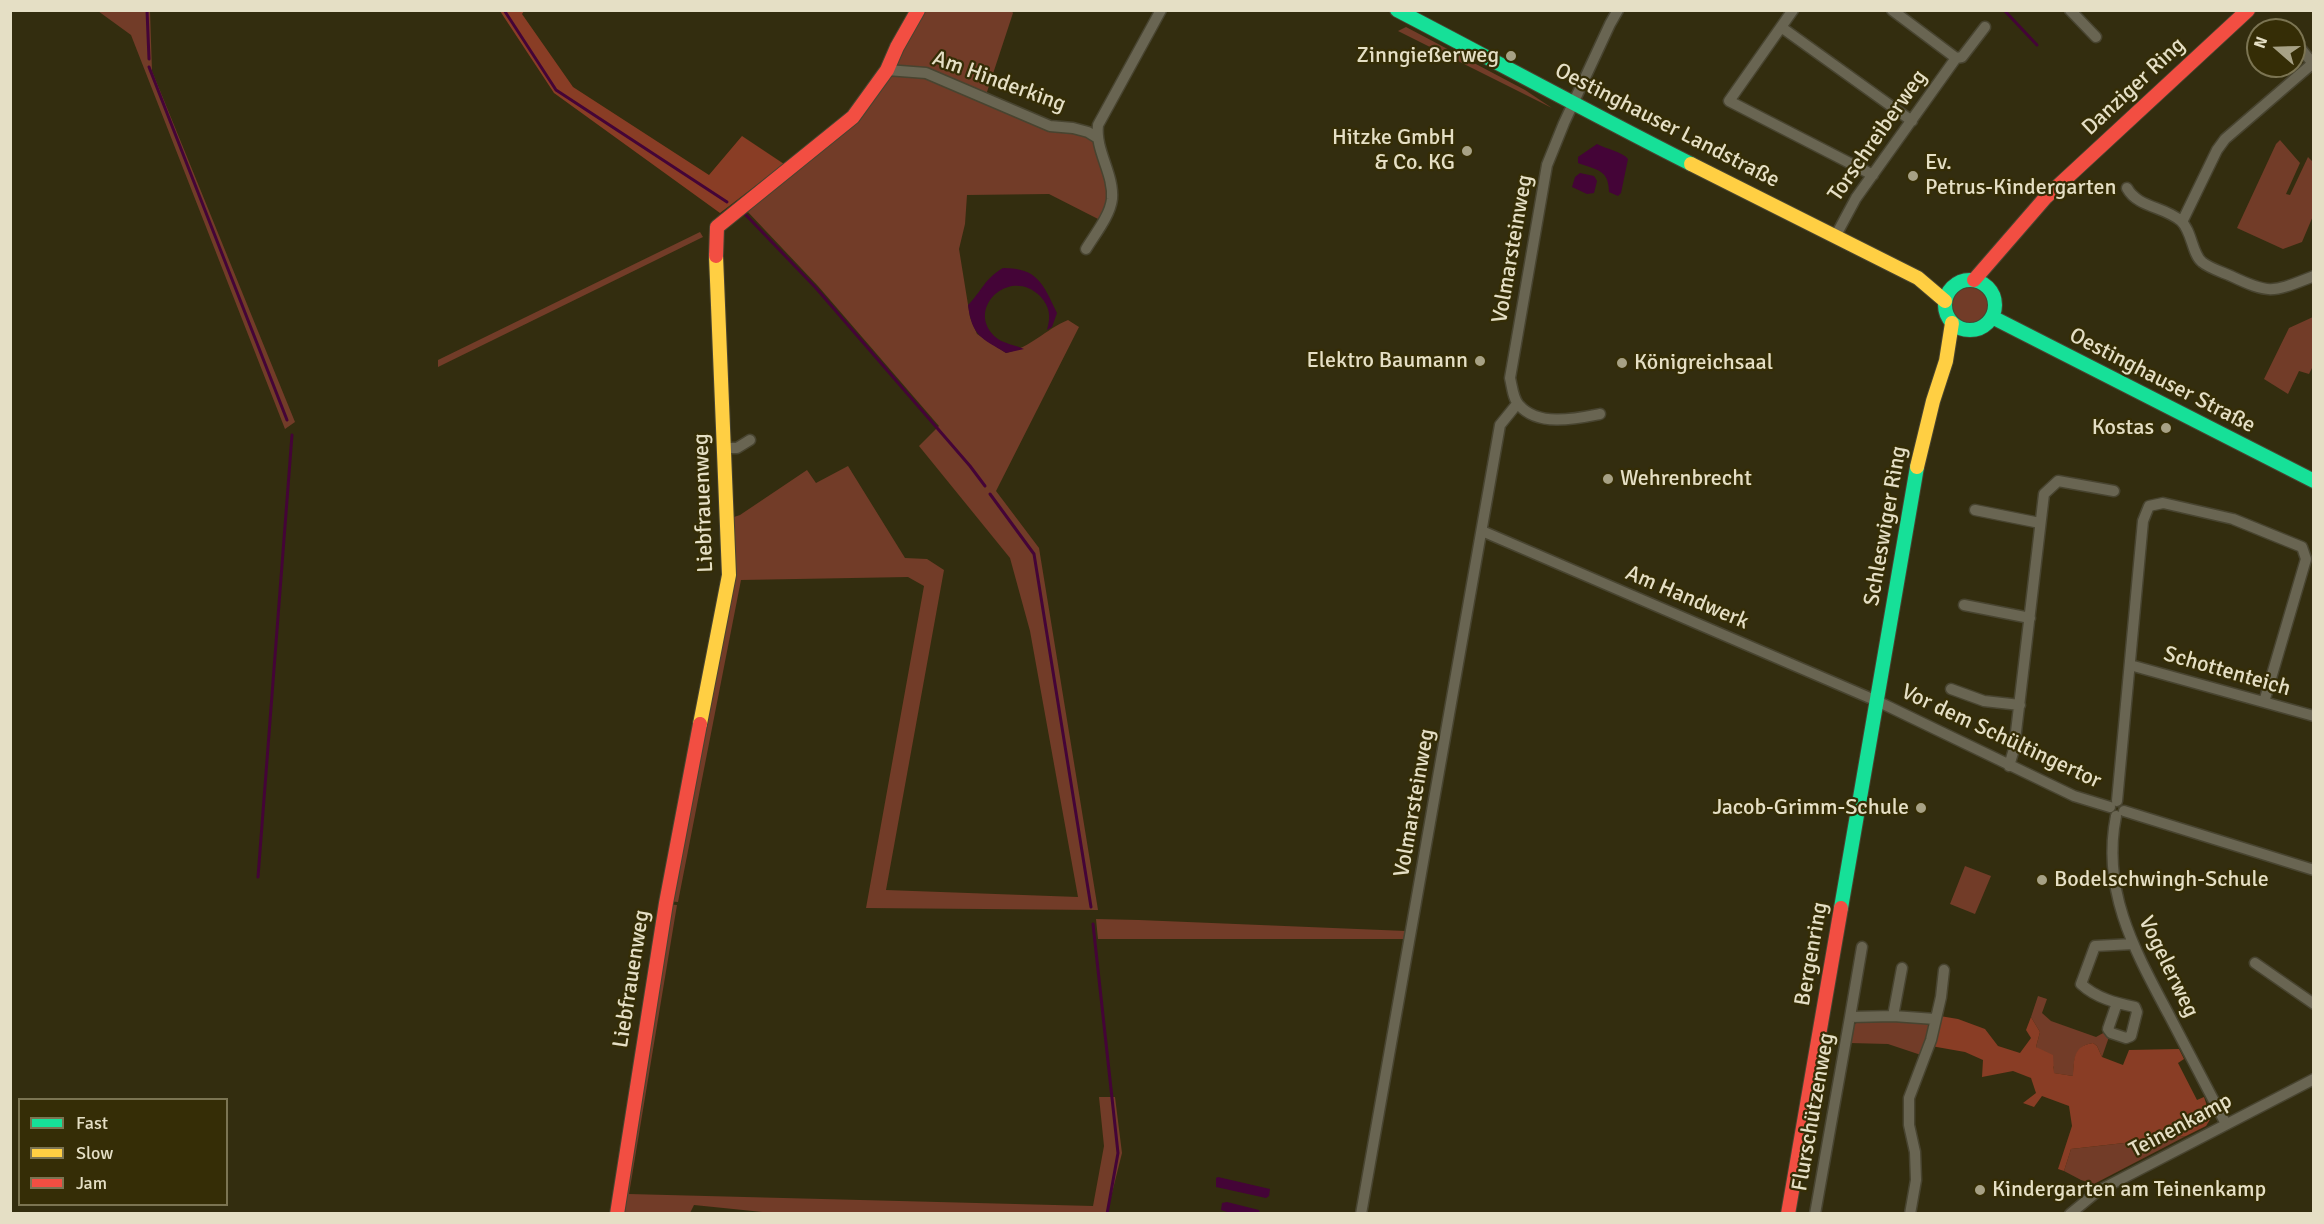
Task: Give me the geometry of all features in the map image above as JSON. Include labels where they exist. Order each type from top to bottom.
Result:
[{"type":"street","name":"Liebfrauenweg","points":[[616,1214],[666,903],[729,575],[715,238],[717,227],[853,117],[887,70],[918,10]]},
{"type":"street","points":[[1086,249],[1112,201],[1112,187],[1096,137],[1098,125],[1161,10]]},
{"type":"street","name":"Oestinghauser Landstraße","points":[[1397,10],[1527,77],[1573,104],[1918,279],[1945,301]]},
{"type":"street","points":[[1793,10],[1729,101],[1873,175]]},
{"type":"street","name":"Torschreiberweg","points":[[1892,10],[1956,58]]},
{"type":"street","name":"Danziger Ring","points":[[1974,280],[2046,197],[2248,10]]},
{"type":"street","points":[[1573,104],[1615,12]]},
{"type":"street","points":[[2075,12],[2096,37]]},
{"type":"street","points":[[1781,27],[1911,121]]},
{"type":"street","name":"Torschreiberweg","points":[[1835,237],[1856,198],[1956,58],[1962,57],[1985,27]]},
{"type":"street","points":[[2182,222],[2217,150],[2225,139],[2313,64]]},
{"type":"street","name":"Am Hinderking","points":[[887,70],[926,73],[1050,126],[1073,128],[1096,137]]},
{"type":"street","name":"Volmarsteinweg","points":[[1361,1214],[1500,425],[1517,404],[1510,378],[1547,165],[1573,104]]},
{"type":"street","points":[[2127,188],[2132,198],[2182,222],[2201,261],[2255,287],[2278,290],[2313,276]]},
{"type":"street","name":"Danziger Ring","points":[[1988,287],[2002,248]]},
{"type":"street","name":"Oestinghauser Landstraße","points":[[1918,279],[1952,287]]},
{"type":"street","points":[[1974,280],[1988,287],[1994,301],[1992,316],[1986,324],[1968,330],[1952,323],[1945,309],[1945,301],[1952,287],[1958,282],[1974,280]]},
{"type":"street","name":"Oestinghauser Straße","points":[[1992,316],[2313,481]]},
{"type":"street","name":"Schleswiger Ring","points":[[1877,701],[1919,454],[1946,362],[1952,323]]},
{"type":"street","name":"Schleswiger Ring","points":[[1946,362],[1968,330]]},
{"type":"street","points":[[1517,404],[1533,416],[1568,420],[1600,414]]},
{"type":"street","points":[[724,448],[737,448],[750,440]]},
{"type":"street","points":[[2008,766],[2014,749],[2020,705],[2044,494],[2058,481],[2114,491]]},
{"type":"street","name":"Vogelerweg","points":[[2226,1124],[2133,944],[2114,884],[2112,833],[2143,521],[2149,506],[2163,503],[2233,519],[2302,547],[2306,559],[2264,702]]},
{"type":"street","points":[[1975,510],[2040,523]]},
{"type":"street","name":"Am Handwerk","points":[[1482,531],[1877,701]]},
{"type":"street","points":[[1964,605],[2030,618]]},
{"type":"street","name":"Schottenteich","points":[[2130,665],[2313,716]]},
{"type":"street","points":[[1951,689],[1984,700],[2020,705]]},
{"type":"street","name":"Vor dem Schültingertor","points":[[1877,701],[2074,796],[2313,870]]},
{"type":"street","name":"Bergenring","points":[[1788,1214],[1877,701]]},
{"type":"street","points":[[2117,1003],[2090,992],[2081,984],[2095,946],[2133,944]]},
{"type":"street","name":"Flurschützenweg","points":[[1815,1214],[1862,947]]},
{"type":"street","points":[[2255,963],[2312,999]]},
{"type":"street","points":[[1893,1016],[1902,968]]},
{"type":"street","points":[[1910,1214],[1916,1180],[1915,1152],[1909,1125],[1909,1098],[1931,1040],[1941,997],[1944,970]]},
{"type":"street","name":"Flurschützenweg","points":[[1850,1017],[1893,1016],[1935,1019]]},
{"type":"street","name":"Teinenkamp","points":[[2070,1214],[2098,1191],[2313,1079]]},
{"type":"shaded area","points":[[1011,10],[1013,13],[985,98],[926,72],[889,69],[920,11]]},
{"type":"shaded area","points":[[98,11],[150,11],[152,71],[295,422],[285,429],[131,35]]},
{"type":"shaded area","points":[[500,11],[524,11],[522,14],[573,87],[709,175],[742,136],[784,164],[720,213],[554,93]]},
{"type":"shaded area","points":[[1406,27],[1525,90],[1552,108],[1398,31]]},
{"type":"shaded area","points":[[888,72],[926,75],[1095,138],[1111,187],[1102,221],[1049,194],[967,195],[965,224],[959,249],[970,317],[977,334],[1006,353],[1031,343],[1068,320],[1079,327],[996,491],[1039,548],[1098,910],[866,908],[924,586],[908,577],[741,580],[678,902],[667,901],[730,575],[728,519],[740,515],[807,470],[816,483],[848,466],[905,558],[927,559],[944,570],[886,890],[1078,897],[1030,631],[1010,558],[919,446],[939,426],[818,286],[747,211],[855,118]]},
{"type":"shaded area","points":[[2280,140],[2300,163],[2286,194],[2290,195],[2308,157],[2314,163],[2313,216],[2302,242],[2283,249],[2237,228],[2276,144]]},
{"type":"shaded area","points":[[1597,144],[1618,152],[1628,159],[1621,193],[1618,196],[1609,192],[1604,175],[1596,169],[1578,163],[1578,157]]},
{"type":"shaded area","points":[[1580,173],[1594,176],[1597,181],[1594,193],[1587,194],[1572,187],[1575,177]]},
{"type":"shaded area","points":[[700,232],[703,237],[438,367],[438,360]]},
{"type":"shaded area","points":[[1003,268],[1024,271],[1038,280],[1057,313],[1052,327],[1047,330],[1048,308],[1040,296],[1028,288],[1015,286],[994,295],[987,305],[985,316],[988,328],[1001,341],[1024,349],[1006,353],[984,340],[975,330],[968,305],[987,281]]},
{"type":"shaded area","points":[[1970,286],[1984,291],[1989,305],[1984,319],[1970,324],[1956,319],[1951,305],[1956,291]]},
{"type":"shaded area","points":[[2313,317],[2313,366],[2309,374],[2299,371],[2288,394],[2264,379],[2289,328]]},
{"type":"shaded area","points":[[1965,866],[1991,876],[1975,914],[1950,904]]},
{"type":"shaded area","points":[[666,904],[677,905],[629,1194],[1093,1206],[1104,1146],[1099,1097],[1115,1097],[1122,1153],[1107,1213],[782,1214],[694,1205],[690,1213],[618,1214]]},
{"type":"shaded area","points":[[1096,919],[1406,931],[1405,939],[1098,939]]},
{"type":"shaded area","points":[[2038,996],[2047,999],[2042,1013],[2051,1021],[2096,1037],[2105,1032],[2110,1034],[2102,1057],[2093,1043],[2082,1047],[2076,1055],[2073,1076],[2053,1073],[2054,1067],[2036,1047],[2040,1032],[2031,1017]]},
{"type":"shaded area","points":[[1940,1016],[1958,1019],[1985,1029],[1998,1046],[2020,1053],[2031,1038],[2026,1030],[2031,1017],[2040,1032],[2036,1047],[2053,1055],[2054,1073],[2073,1076],[2078,1050],[2093,1043],[2102,1057],[2123,1065],[2129,1050],[2179,1049],[2184,1059],[2178,1063],[2197,1100],[2204,1097],[2211,1118],[2206,1126],[2186,1136],[2071,1149],[2064,1171],[2058,1169],[2072,1126],[2069,1106],[2042,1096],[2034,1107],[2023,1103],[2036,1093],[2031,1078],[2013,1071],[1982,1077],[1983,1060],[1965,1052],[1931,1046]]},
{"type":"shaded area","points":[[1863,1019],[1923,1022],[1928,1025],[1929,1031],[1921,1055],[1888,1044],[1850,1043],[1853,1025]]},
{"type":"shaded area","points":[[2186,1136],[2094,1184],[2064,1171],[2071,1149]]},
{"type":"shaded area","points":[[1218,1177],[1270,1189],[1269,1196],[1266,1198],[1216,1187]]},
{"type":"shaded area","points":[[1227,1202],[1259,1210],[1260,1213],[1230,1213],[1221,1210],[1222,1203]]},
{"type":"waterway","points":[[147,10],[149,59]]},
{"type":"waterway","points":[[504,10],[556,90],[727,202]]},
{"type":"waterway","points":[[2004,10],[2037,45]]},
{"type":"waterway","points":[[149,67],[287,420]]},
{"type":"waterway","points":[[745,214],[816,288],[985,486]]},
{"type":"waterway","points":[[258,877],[292,435]]},
{"type":"waterway","points":[[990,494],[1034,554],[1091,907]]},
{"type":"waterway","points":[[1093,924],[1118,1153],[1107,1214]]},
{"type":"traffic: fast","points":[[1397,10],[1691,164]]},
{"type":"traffic: fast","points":[[1970,280],[1988,287],[1995,305],[1988,323],[1970,330],[1952,323],[1945,305],[1952,287],[1970,280]]},
{"type":"traffic: fast","points":[[1992,317],[2314,481]]},
{"type":"traffic: fast","points":[[1841,908],[1917,467]]},
{"type":"traffic: slow","points":[[1691,164],[1918,278],[1945,301]]},
{"type":"traffic: slow","points":[[700,724],[729,575],[716,256]]},
{"type":"traffic: slow","points":[[1917,467],[1933,401],[1946,361],[1952,323]]},
{"type":"traffic: jam","points":[[716,256],[717,227],[853,117],[887,70],[918,10]]},
{"type":"traffic: jam","points":[[1974,280],[2046,197],[2248,10]]},
{"type":"traffic: jam","points":[[617,1214],[666,903],[700,724]]},
{"type":"traffic: jam","points":[[1788,1214],[1841,908]]},
{"type":"place","name":"Zinngießerweg","points":[[1511,56]]},
{"type":"place","name":"Hitzke GmbH & Co. KG","points":[[1467,151]]},
{"type":"place","name":"Ev. Petrus-Kindergarten","points":[[1913,176]]},
{"type":"place","name":"Elektro Baumann","points":[[1480,361]]},
{"type":"place","name":"Königreichsaal","points":[[1622,363]]},
{"type":"place","name":"Kostas","points":[[2166,428]]},
{"type":"place","name":"Wehrenbrecht","points":[[1608,479]]},
{"type":"place","name":"Jacob-Grimm-Schule","points":[[1921,808]]},
{"type":"place","name":"Bodelschwingh-Schule","points":[[2042,880]]},
{"type":"place","name":"Kindergarten am Teinenkamp","points":[[1980,1190]]}]
